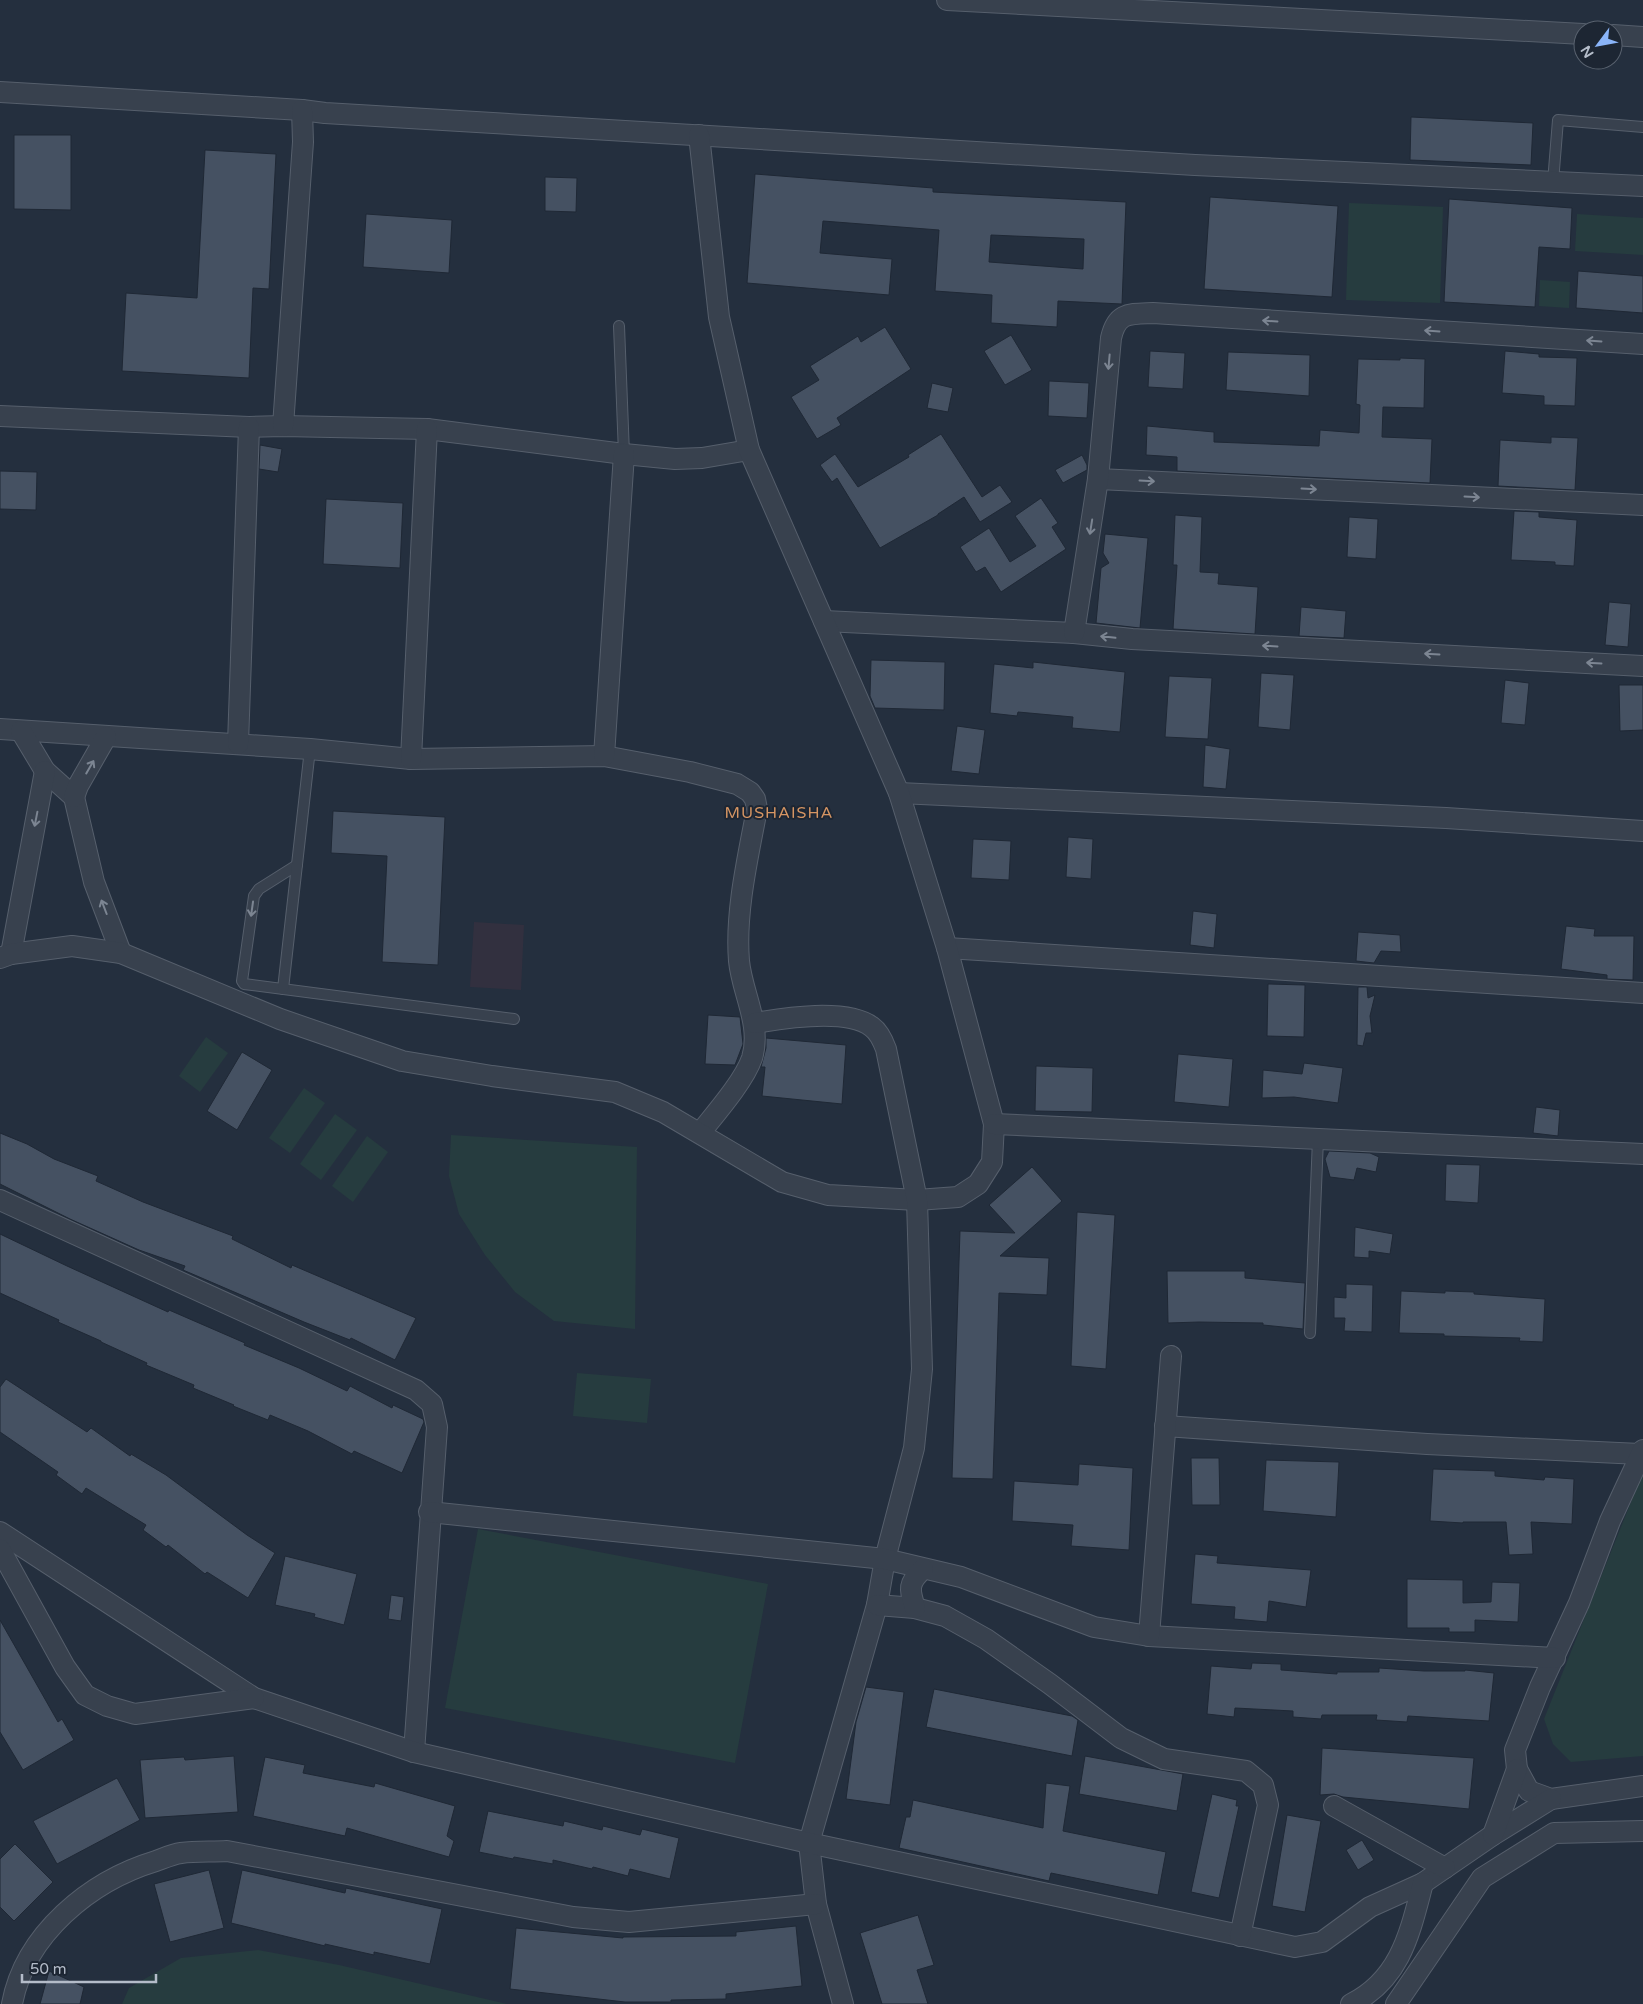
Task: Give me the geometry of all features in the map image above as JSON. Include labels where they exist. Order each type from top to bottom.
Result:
[{"type":"street","points":[[947,0],[1573,33]]},
{"type":"street","points":[[1623,36],[1643,37]]},
{"type":"street","points":[[0,92],[302,110],[325,114],[1196,165],[1643,186]]},
{"type":"street","points":[[283,426],[303,142],[302,110]]},
{"type":"street","points":[[45,771],[6,956],[72,946],[121,953],[280,1019],[402,1061],[492,1076],[615,1092],[663,1112],[782,1182],[828,1195],[917,1200],[958,1197],[978,1184],[992,1162],[994,1124],[947,948],[899,793],[749,450],[719,317],[699,135]]},
{"type":"street","points":[[1074,633],[1098,479],[1111,338],[1114,326],[1122,317],[1132,314],[1153,313],[1643,344]]},
{"type":"street","points":[[0,416],[249,427],[427,429],[675,459],[702,458],[749,450]]},
{"type":"street","points":[[238,744],[249,427]]},
{"type":"street","points":[[411,759],[427,429]]},
{"type":"street","points":[[604,756],[624,454]]},
{"type":"street","points":[[1098,479],[1643,505]]},
{"type":"street","points":[[824,622],[1074,633],[1132,639],[1643,666]]},
{"type":"street","points":[[0,729],[310,749],[411,759],[604,756],[690,772],[737,784],[750,792],[755,800],[757,809],[746,871],[740,922],[739,960],[745,994],[755,1023],[752,1056],[750,1063],[727,1098],[700,1133]]},
{"type":"street","points":[[21,731],[45,771],[74,797]]},
{"type":"street","points":[[106,736],[78,786],[74,797],[94,882],[121,953]]},
{"type":"street","points":[[899,793],[1446,818],[1643,831]]},
{"type":"street","points":[[947,948],[1643,993]]},
{"type":"street","points":[[755,1023],[790,1018],[850,1018],[864,1022],[874,1028],[881,1037],[886,1049],[917,1200],[922,1369],[914,1448],[885,1559],[877,1605],[809,1843],[816,1904],[843,2004]]},
{"type":"street","points":[[994,1124],[1643,1154]]},
{"type":"street","points":[[0,1200],[416,1390],[432,1404],[436,1427],[414,1752]]},
{"type":"street","points":[[1149,1636],[1171,1356]]},
{"type":"street","points":[[1165,1426],[1427,1444],[1641,1452],[1610,1521],[1579,1603],[1540,1687],[1515,1750],[1517,1769],[1529,1791],[1551,1800]]},
{"type":"street","points":[[429,1512],[885,1559],[961,1577],[1094,1627],[1149,1636],[1555,1658]]},
{"type":"street","points":[[0,1532],[254,1698],[414,1752],[809,1843],[1295,1947],[1322,1942],[1370,1907],[1423,1883],[1492,1835],[1551,1800],[1643,1786]]},
{"type":"street","points":[[0,1549],[65,1667],[85,1694],[107,1706],[134,1714],[254,1698]]},
{"type":"street","points":[[915,1608],[910,1592],[913,1578],[924,1569]]},
{"type":"street","points":[[877,1605],[915,1608],[945,1616],[986,1639],[1050,1684],[1121,1738],[1164,1759],[1246,1771],[1263,1785],[1268,1805],[1240,1936]]},
{"type":"street","points":[[1492,1835],[1517,1769]]},
{"type":"street","points":[[1334,1806],[1445,1868]]},
{"type":"street","points":[[1396,2004],[1482,1878],[1554,1833],[1643,1831]]},
{"type":"street","points":[[12,2004],[24,1966],[48,1929],[84,1896],[134,1868],[180,1853],[227,1851],[573,1918],[629,1922],[816,1904]]},
{"type":"street","points":[[1351,2004],[1362,1999],[1392,1970],[1408,1938],[1423,1883]]},
{"type":"lane","points":[[1553,182],[1558,120],[1643,127]]},
{"type":"lane","points":[[619,326],[624,454]]},
{"type":"lane","points":[[283,990],[310,749]]},
{"type":"lane","points":[[297,865],[259,889],[254,896],[242,982],[247,986],[514,1019]]},
{"type":"lane","points":[[1310,1333],[1318,1139]]},
{"type":"shaded area","points":[[474,922],[524,925],[521,990],[470,987]]},
{"type":"green space","points":[[1349,203],[1443,207],[1440,303],[1346,300]]},
{"type":"green space","points":[[1577,214],[1643,218],[1643,255],[1575,251]]},
{"type":"green space","points":[[1540,280],[1570,282],[1569,308],[1539,306]]},
{"type":"green space","points":[[206,1037],[228,1053],[200,1092],[179,1076]]},
{"type":"green space","points":[[304,1088],[325,1103],[290,1153],[269,1138]]},
{"type":"green space","points":[[335,1114],[357,1130],[321,1180],[300,1164]]},
{"type":"green space","points":[[451,1135],[637,1147],[635,1329],[554,1321],[515,1292],[485,1255],[459,1214],[449,1176]]},
{"type":"green space","points":[[367,1136],[388,1152],[353,1202],[332,1186]]},
{"type":"green space","points":[[577,1373],[651,1379],[647,1423],[573,1416]]},
{"type":"green space","points":[[1643,1472],[1643,1756],[1571,1762],[1553,1744],[1544,1719]]},
{"type":"green space","points":[[478,1529],[768,1584],[735,1763],[445,1708]]},
{"type":"green space","points":[[258,1950],[339,1965],[507,2004],[122,2004],[129,1988],[181,1958]]},
{"type":"building","points":[[1411,117],[1533,123],[1531,165],[1410,160]]},
{"type":"building","points":[[14,135],[71,135],[71,210],[14,209]]},
{"type":"building","points":[[205,150],[276,154],[269,289],[253,288],[249,378],[122,371],[126,293],[197,298]]},
{"type":"building","points":[[755,174],[933,188],[933,192],[1126,202],[1122,304],[1058,301],[1057,327],[991,323],[992,295],[935,291],[939,230],[823,221],[820,253],[892,259],[889,295],[747,283]],"holes":[[[991,235],[1084,239],[1083,269],[989,262]]]},
{"type":"building","points":[[545,177],[577,178],[576,212],[545,211]]},
{"type":"building","points":[[1210,197],[1338,206],[1332,297],[1204,289]]},
{"type":"building","points":[[1449,199],[1572,208],[1570,249],[1539,247],[1535,307],[1444,302]]},
{"type":"building","points":[[366,214],[452,220],[449,273],[363,267]]},
{"type":"building","points":[[1578,271],[1643,276],[1643,313],[1576,308]]},
{"type":"building","points":[[885,327],[911,369],[837,418],[841,425],[817,439],[791,397],[819,380],[810,366],[858,336],[861,342]]},
{"type":"building","points":[[1011,335],[1032,370],[1005,385],[984,351]]},
{"type":"building","points":[[1150,351],[1185,353],[1183,389],[1148,387]]},
{"type":"building","points":[[1505,351],[1539,354],[1539,357],[1577,358],[1575,406],[1544,405],[1544,396],[1502,393]]},
{"type":"building","points":[[1228,352],[1310,355],[1309,396],[1226,390]]},
{"type":"building","points":[[1400,358],[1425,359],[1424,408],[1383,407],[1382,437],[1432,439],[1430,483],[1177,471],[1177,457],[1146,455],[1147,426],[1214,432],[1214,442],[1319,446],[1320,430],[1359,433],[1360,405],[1356,404],[1358,359],[1400,360]]},
{"type":"building","points":[[1049,381],[1089,383],[1087,418],[1048,416]]},
{"type":"building","points":[[932,383],[953,388],[948,412],[927,408]]},
{"type":"building","points":[[941,434],[982,497],[1000,485],[1012,502],[980,522],[964,497],[938,515],[880,548],[837,478],[832,482],[820,465],[835,454],[858,487],[909,457],[908,455]]},
{"type":"building","points":[[1551,437],[1578,438],[1575,490],[1498,486],[1500,440],[1551,443]]},
{"type":"building","points":[[260,445],[282,449],[278,472],[259,469]]},
{"type":"building","points":[[1082,455],[1087,465],[1087,470],[1063,483],[1055,470]]},
{"type":"building","points":[[0,471],[37,472],[36,510],[0,509]]},
{"type":"building","points":[[1041,498],[1058,523],[1052,527],[1066,549],[1001,592],[985,567],[976,572],[960,547],[989,528],[1010,562],[1036,546],[1015,516]]},
{"type":"building","points":[[326,499],[403,503],[400,568],[323,564]]},
{"type":"building","points":[[1514,511],[1539,512],[1539,517],[1577,520],[1574,566],[1555,565],[1555,562],[1511,560]]},
{"type":"building","points":[[1175,515],[1202,517],[1200,572],[1219,573],[1218,584],[1258,587],[1255,634],[1173,629],[1177,565],[1173,565]]},
{"type":"building","points":[[1349,517],[1378,519],[1376,559],[1347,557]]},
{"type":"building","points":[[1105,534],[1148,538],[1140,628],[1096,623],[1101,568],[1109,563],[1103,553]]},
{"type":"building","points":[[1609,602],[1631,604],[1628,647],[1605,645]]},
{"type":"building","points":[[1301,607],[1346,611],[1344,638],[1299,636]]},
{"type":"building","points":[[871,660],[945,662],[944,710],[875,708],[870,696]]},
{"type":"building","points":[[1033,662],[1125,672],[1120,732],[1072,728],[1073,717],[1018,712],[1017,716],[990,713],[994,664],[1033,668]]},
{"type":"building","points":[[1261,673],[1294,675],[1290,730],[1258,727]]},
{"type":"building","points":[[1169,676],[1212,678],[1208,739],[1165,737]]},
{"type":"building","points":[[1505,680],[1529,683],[1525,725],[1501,723]]},
{"type":"building","points":[[1619,685],[1643,685],[1643,730],[1620,731]]},
{"type":"building","points":[[957,726],[985,730],[979,774],[951,771]]},
{"type":"building","points":[[1205,745],[1230,749],[1226,789],[1203,787]]},
{"type":"building","points":[[333,811],[445,817],[438,965],[382,962],[387,856],[331,853]]},
{"type":"building","points":[[1068,837],[1093,839],[1091,879],[1066,877]]},
{"type":"building","points":[[973,839],[1011,841],[1009,880],[971,878]]},
{"type":"building","points":[[1193,911],[1217,914],[1214,948],[1190,945]]},
{"type":"building","points":[[1566,926],[1595,929],[1594,936],[1634,936],[1633,980],[1607,979],[1607,975],[1561,969]]},
{"type":"building","points":[[1358,932],[1400,935],[1401,952],[1381,951],[1374,963],[1356,961]]},
{"type":"building","points":[[1268,984],[1305,985],[1304,1037],[1267,1036]]},
{"type":"building","points":[[1358,987],[1367,987],[1368,998],[1375,995],[1370,1016],[1372,1033],[1366,1033],[1363,1046],[1357,1045]]},
{"type":"building","points":[[708,1015],[740,1017],[743,1044],[735,1065],[705,1064]]},
{"type":"building","points":[[766,1038],[846,1045],[842,1104],[762,1096],[765,1067],[761,1067],[766,1048]]},
{"type":"building","points":[[242,1052],[272,1070],[237,1130],[207,1111]]},
{"type":"building","points":[[1178,1054],[1233,1059],[1229,1107],[1174,1102]]},
{"type":"building","points":[[1304,1063],[1343,1068],[1338,1103],[1294,1097],[1262,1098],[1263,1070],[1302,1074]]},
{"type":"building","points":[[1036,1066],[1093,1068],[1092,1112],[1035,1111]]},
{"type":"building","points":[[1536,1107],[1560,1110],[1558,1136],[1533,1133]]},
{"type":"building","points":[[0,1133],[27,1144],[54,1159],[98,1176],[96,1181],[143,1202],[233,1236],[232,1239],[291,1268],[292,1265],[416,1318],[395,1360],[351,1338],[350,1340],[304,1322],[183,1270],[185,1266],[139,1250],[70,1219],[0,1184]]},
{"type":"building","points":[[1329,1151],[1370,1153],[1379,1157],[1376,1172],[1357,1168],[1354,1180],[1330,1177],[1325,1159]]},
{"type":"building","points":[[1446,1164],[1480,1165],[1478,1203],[1445,1201]]},
{"type":"building","points":[[1032,1167],[1062,1201],[1000,1256],[1049,1258],[1047,1295],[999,1293],[993,1479],[952,1478],[960,1231],[1015,1233],[989,1205]]},
{"type":"building","points":[[1077,1212],[1115,1215],[1106,1369],[1071,1366]]},
{"type":"building","points":[[1355,1227],[1393,1234],[1390,1254],[1369,1251],[1369,1258],[1354,1257]]},
{"type":"building","points":[[0,1234],[168,1312],[169,1310],[245,1343],[244,1345],[347,1391],[350,1386],[392,1408],[393,1405],[423,1419],[424,1422],[402,1473],[354,1451],[352,1454],[308,1431],[270,1415],[268,1420],[233,1406],[193,1388],[194,1385],[146,1365],[147,1363],[0,1293]]},
{"type":"building","points":[[1167,1271],[1245,1271],[1245,1278],[1305,1283],[1303,1329],[1263,1325],[1263,1323],[1168,1323]]},
{"type":"building","points":[[1346,1284],[1373,1285],[1372,1332],[1344,1331],[1345,1318],[1334,1318],[1334,1297],[1346,1298]]},
{"type":"building","points":[[1401,1291],[1474,1292],[1474,1294],[1545,1299],[1543,1342],[1519,1341],[1520,1338],[1399,1333]]},
{"type":"building","points":[[6,1379],[87,1432],[91,1428],[130,1456],[131,1454],[166,1475],[247,1535],[275,1553],[248,1598],[207,1572],[205,1574],[168,1545],[166,1547],[143,1530],[146,1525],[86,1488],[82,1494],[56,1475],[58,1472],[0,1432],[0,1387]]},
{"type":"building","points":[[1191,1458],[1219,1458],[1220,1505],[1192,1505]]},
{"type":"building","points":[[1266,1460],[1339,1462],[1336,1517],[1263,1511]]},
{"type":"building","points":[[1079,1464],[1133,1468],[1129,1550],[1071,1546],[1073,1525],[1012,1521],[1014,1481],[1078,1485]]},
{"type":"building","points":[[1433,1469],[1495,1471],[1495,1476],[1544,1480],[1545,1477],[1574,1479],[1572,1524],[1531,1522],[1533,1554],[1509,1555],[1506,1522],[1463,1523],[1430,1521]]},
{"type":"building","points":[[1195,1554],[1218,1556],[1217,1563],[1311,1570],[1306,1607],[1269,1601],[1267,1622],[1234,1619],[1235,1607],[1191,1604]]},
{"type":"building","points":[[285,1556],[357,1574],[344,1625],[314,1617],[315,1614],[275,1605]]},
{"type":"building","points":[[1407,1579],[1463,1580],[1463,1603],[1491,1602],[1492,1582],[1520,1583],[1518,1622],[1475,1620],[1475,1632],[1449,1632],[1449,1628],[1407,1628]]},
{"type":"building","points":[[391,1595],[404,1597],[401,1621],[388,1619]]},
{"type":"building","points":[[0,1620],[58,1722],[62,1719],[74,1740],[23,1770],[0,1732]]},
{"type":"building","points":[[1252,1663],[1281,1664],[1281,1670],[1337,1674],[1337,1672],[1379,1672],[1379,1668],[1424,1671],[1465,1670],[1494,1673],[1489,1721],[1408,1716],[1407,1722],[1376,1720],[1377,1715],[1322,1715],[1321,1719],[1293,1717],[1293,1711],[1235,1708],[1234,1717],[1207,1714],[1211,1666],[1251,1669]]},
{"type":"building","points":[[866,1687],[904,1692],[890,1805],[846,1799],[856,1722]]},
{"type":"building","points":[[934,1689],[1072,1716],[1078,1720],[1072,1756],[926,1727]]},
{"type":"building","points":[[1322,1748],[1474,1758],[1469,1809],[1343,1797],[1334,1794],[1320,1795]]},
{"type":"building","points":[[234,1756],[238,1812],[145,1818],[140,1760],[184,1757],[185,1760]]},
{"type":"building","points":[[1085,1756],[1183,1774],[1177,1811],[1079,1794]]},
{"type":"building","points":[[265,1757],[305,1765],[303,1773],[374,1787],[375,1783],[455,1806],[447,1836],[454,1841],[449,1857],[347,1828],[345,1836],[253,1816]]},
{"type":"building","points":[[117,1778],[140,1820],[57,1864],[33,1821]]},
{"type":"building","points":[[1046,1783],[1070,1786],[1063,1831],[1166,1852],[1158,1895],[1051,1873],[1049,1881],[899,1848],[906,1817],[910,1817],[913,1800],[1043,1828]]},
{"type":"building","points":[[1212,1794],[1237,1800],[1236,1806],[1239,1806],[1219,1898],[1191,1892]]},
{"type":"building","points":[[488,1811],[563,1826],[564,1821],[602,1830],[603,1826],[640,1835],[642,1829],[679,1838],[670,1879],[630,1869],[628,1876],[553,1860],[553,1864],[479,1852]]},
{"type":"building","points":[[1287,1815],[1321,1821],[1305,1912],[1272,1906]]},
{"type":"building","points":[[1362,1840],[1374,1860],[1358,1870],[1346,1850]]},
{"type":"building","points":[[15,1844],[53,1882],[14,1921],[0,1907],[0,1859]]},
{"type":"building","points":[[209,1870],[224,1928],[170,1942],[154,1884]]},
{"type":"building","points":[[242,1870],[345,1893],[346,1888],[442,1909],[430,1964],[374,1952],[374,1955],[325,1944],[325,1946],[231,1923]]},
{"type":"building","points":[[918,1915],[934,1965],[917,1970],[928,2004],[882,2004],[860,1933]]},
{"type":"building","points":[[796,1926],[802,1986],[726,1994],[726,1999],[671,2000],[671,2002],[625,2002],[510,1989],[516,1928],[623,1938],[736,1936],[736,1932]]},
{"type":"building","points":[[49,1971],[84,1987],[80,2004],[40,2004]]},
{"type":"district","name":"MUSHAISHA","points":[[779,813]]}]
